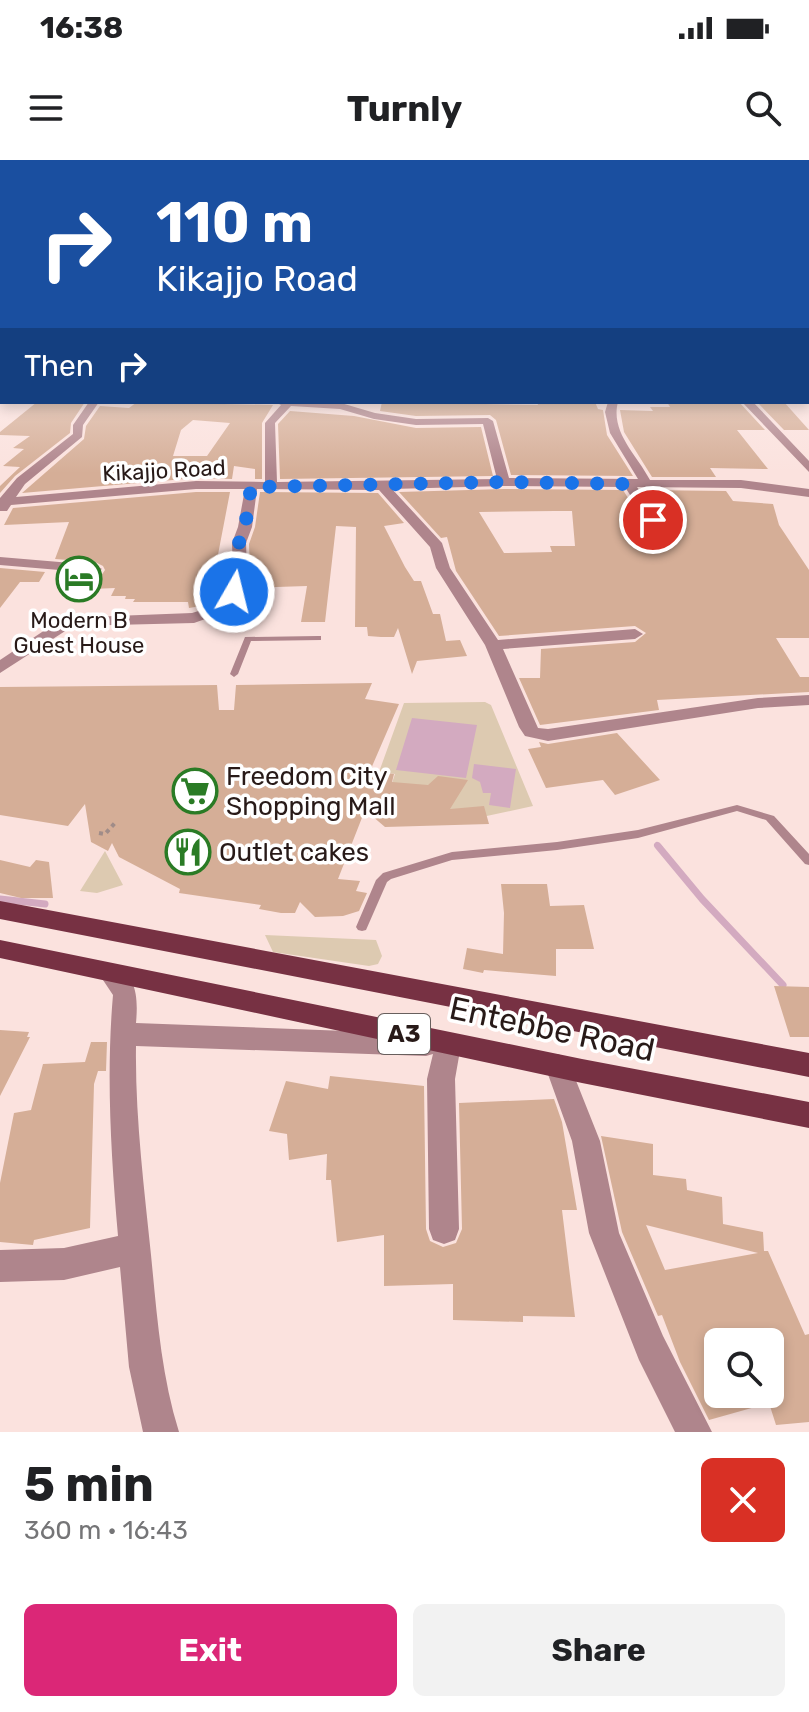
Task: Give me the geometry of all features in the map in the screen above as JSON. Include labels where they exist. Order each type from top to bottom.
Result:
[{"type":"main road","name":"Entebbe Road","points":[[0,910],[809,1065]]},
{"type":"main road","name":"Entebbe Road","points":[[0,949],[558,1066],[809,1115]]},
{"type":"street","points":[[0,515],[2,502],[21,481],[78,435],[78,425],[93,404]]},
{"type":"street","points":[[271,485],[270,423],[287,404]]},
{"type":"street","points":[[317,404],[416,422],[488,421],[504,482]]},
{"type":"street","points":[[612,404],[609,410],[613,433],[633,458],[646,484]]},
{"type":"street","points":[[749,404],[809,468]]},
{"type":"street","name":"Kikajjo Road","points":[[2,502],[172,486],[382,486],[504,482],[741,484],[809,493]]},
{"type":"street","points":[[629,484],[653,520]]},
{"type":"street","points":[[382,486],[437,546],[443,568],[493,645],[528,727],[540,734],[758,703],[809,700]]},
{"type":"street","points":[[0,668],[69,621],[194,618],[220,609],[231,598],[240,571],[239,543],[245,527],[251,487]]},
{"type":"street","points":[[0,561],[95,569]]},
{"type":"street","points":[[493,645],[635,634]]},
{"type":"street","points":[[111,974],[126,993],[122,1034],[128,1178],[148,1393],[161,1432]]},
{"type":"street","points":[[122,1034],[448,1045],[494,1052]]},
{"type":"street","points":[[444,1229],[441,1079],[448,1045]]},
{"type":"street","points":[[558,1066],[586,1141],[604,1233],[651,1348],[694,1432]]},
{"type":"street","points":[[0,1266],[64,1264],[134,1248]]},
{"type":"lane","points":[[234,674],[248,639],[318,638]]},
{"type":"lane","points":[[362,927],[382,880],[387,876],[452,856],[557,846],[638,834],[737,808],[770,818],[809,861]]},
{"type":"path","points":[[99,833],[105,834],[115,823]]},
{"type":"shaded area","points":[[485,702],[491,705],[533,806],[482,817],[381,816],[395,774],[379,772],[404,703]]},
{"type":"shaded area","points":[[412,718],[477,725],[466,778],[396,770]]},
{"type":"shaded area","points":[[474,764],[516,769],[510,808],[489,805],[491,793],[483,793],[480,782],[472,778]]},
{"type":"shaded area","points":[[105,851],[123,885],[97,893],[80,891]]},
{"type":"shaded area","points":[[265,935],[376,940],[382,956],[378,964],[369,966],[273,952]]},
{"type":"building","points":[[35,404],[84,404],[71,423],[70,433],[15,476],[0,493],[0,486],[20,467],[3,466],[24,449],[13,448],[30,436],[0,435]]},
{"type":"building","points":[[382,404],[596,404],[598,409],[603,410],[607,435],[633,476],[511,475],[496,420],[490,415],[416,416],[380,411]]},
{"type":"building","points":[[668,404],[741,404],[765,430],[737,430],[768,469],[710,468],[716,477],[652,477],[624,432],[620,410],[653,411],[650,407],[670,407]]},
{"type":"building","points":[[759,404],[786,404],[809,430],[784,430]]},
{"type":"building","points":[[273,405],[262,423],[262,479],[255,479],[255,469],[234,466],[232,479],[196,478],[22,493],[84,439],[86,426],[100,406]],"holes":[[[193,420],[230,423],[207,456],[173,456],[181,430]]]},
{"type":"building","points":[[290,411],[354,416],[416,428],[481,427],[493,476],[280,479],[278,424]]},
{"type":"building","points":[[623,490],[645,525],[652,527],[661,523],[662,518],[643,490],[726,491],[733,501],[773,504],[779,525],[809,570],[809,638],[776,638],[800,677],[809,677],[809,692],[657,700],[659,710],[540,725],[519,678],[540,678],[541,649],[635,642],[646,633],[635,626],[499,636],[456,571],[447,537],[441,538],[399,492]],"holes":[[[572,511],[575,546],[550,546],[552,552],[504,553],[479,512]]]},
{"type":"building","points":[[196,492],[230,492],[216,565],[210,566],[212,604],[207,605],[189,608],[188,602],[133,602],[135,599],[125,599],[126,596],[111,596],[115,588],[92,589],[105,570],[103,566],[95,562],[55,559],[69,522],[4,525],[13,508]]},
{"type":"building","points":[[260,492],[378,493],[404,523],[384,526],[405,567],[414,581],[421,581],[433,614],[440,614],[446,641],[460,640],[467,656],[417,661],[412,674],[398,628],[394,637],[381,637],[368,636],[367,627],[355,627],[356,527],[336,526],[325,622],[301,622],[307,586],[245,588],[250,571],[249,544]]},
{"type":"building","points":[[0,568],[45,572],[39,582],[20,582],[0,608]]},
{"type":"building","name":"Freedom City Shopping Mall","points":[[372,683],[365,699],[399,704],[370,771],[394,774],[392,782],[428,785],[438,776],[468,780],[450,809],[484,806],[489,824],[385,827],[365,810],[338,879],[360,881],[356,891],[367,893],[359,911],[343,916],[315,917],[300,902],[295,913],[281,913],[259,909],[261,905],[179,893],[180,889],[119,857],[112,843],[108,851],[91,842],[85,804],[68,826],[0,815],[0,687],[217,685],[219,710],[234,710],[236,685]]},
{"type":"building","points":[[617,733],[660,780],[615,795],[603,780],[546,788],[528,749],[541,747],[539,742],[548,744]]},
{"type":"building","points":[[0,860],[30,867],[36,860],[49,862],[53,898],[21,898],[0,893]]},
{"type":"building","points":[[501,884],[547,884],[550,906],[584,905],[594,949],[556,949],[556,976],[484,970],[483,973],[463,969],[467,948],[503,954]]},
{"type":"building","points":[[774,986],[809,987],[809,1037],[790,1037]]},
{"type":"building","points":[[0,1030],[29,1032],[27,1037],[30,1037],[0,1096]]},
{"type":"building","points":[[91,1042],[107,1042],[106,1071],[98,1071],[94,1084],[90,1228],[34,1240],[33,1245],[0,1242],[0,1183],[14,1113],[31,1110],[43,1064],[85,1062]]},
{"type":"building","points":[[330,1076],[424,1086],[426,1229],[430,1241],[443,1247],[456,1243],[462,1229],[459,1103],[554,1099],[562,1122],[577,1210],[562,1210],[575,1317],[523,1316],[523,1322],[453,1320],[453,1284],[384,1286],[384,1235],[337,1242],[331,1180],[326,1180],[327,1154],[289,1160],[287,1134],[269,1131],[286,1081],[328,1089]]},
{"type":"building","points":[[601,1136],[653,1144],[653,1175],[686,1179],[687,1190],[722,1197],[723,1224],[763,1232],[764,1251],[768,1251],[805,1335],[809,1334],[809,1422],[776,1425],[771,1408],[784,1408],[784,1328],[704,1328],[704,1408],[751,1408],[709,1420],[680,1362],[662,1315],[658,1316],[622,1232]],"holes":[[[646,1225],[758,1253],[665,1270]]]},
{"type":"waterway","points":[[658,846],[702,899],[783,985]]},
{"type":"waterway","points":[[0,899],[45,904]]},
{"type":"place","name":"Modern B Guest House","points":[[79,579]]},
{"type":"place","name":"Freedom City Shopping Mall","points":[[195,791]]},
{"type":"place","name":"Outlet cakes","points":[[188,852]]},
{"type":"route","points":[[234,592],[240,571],[239,543],[245,527],[251,487],[504,482],[629,484],[653,520]]}]
